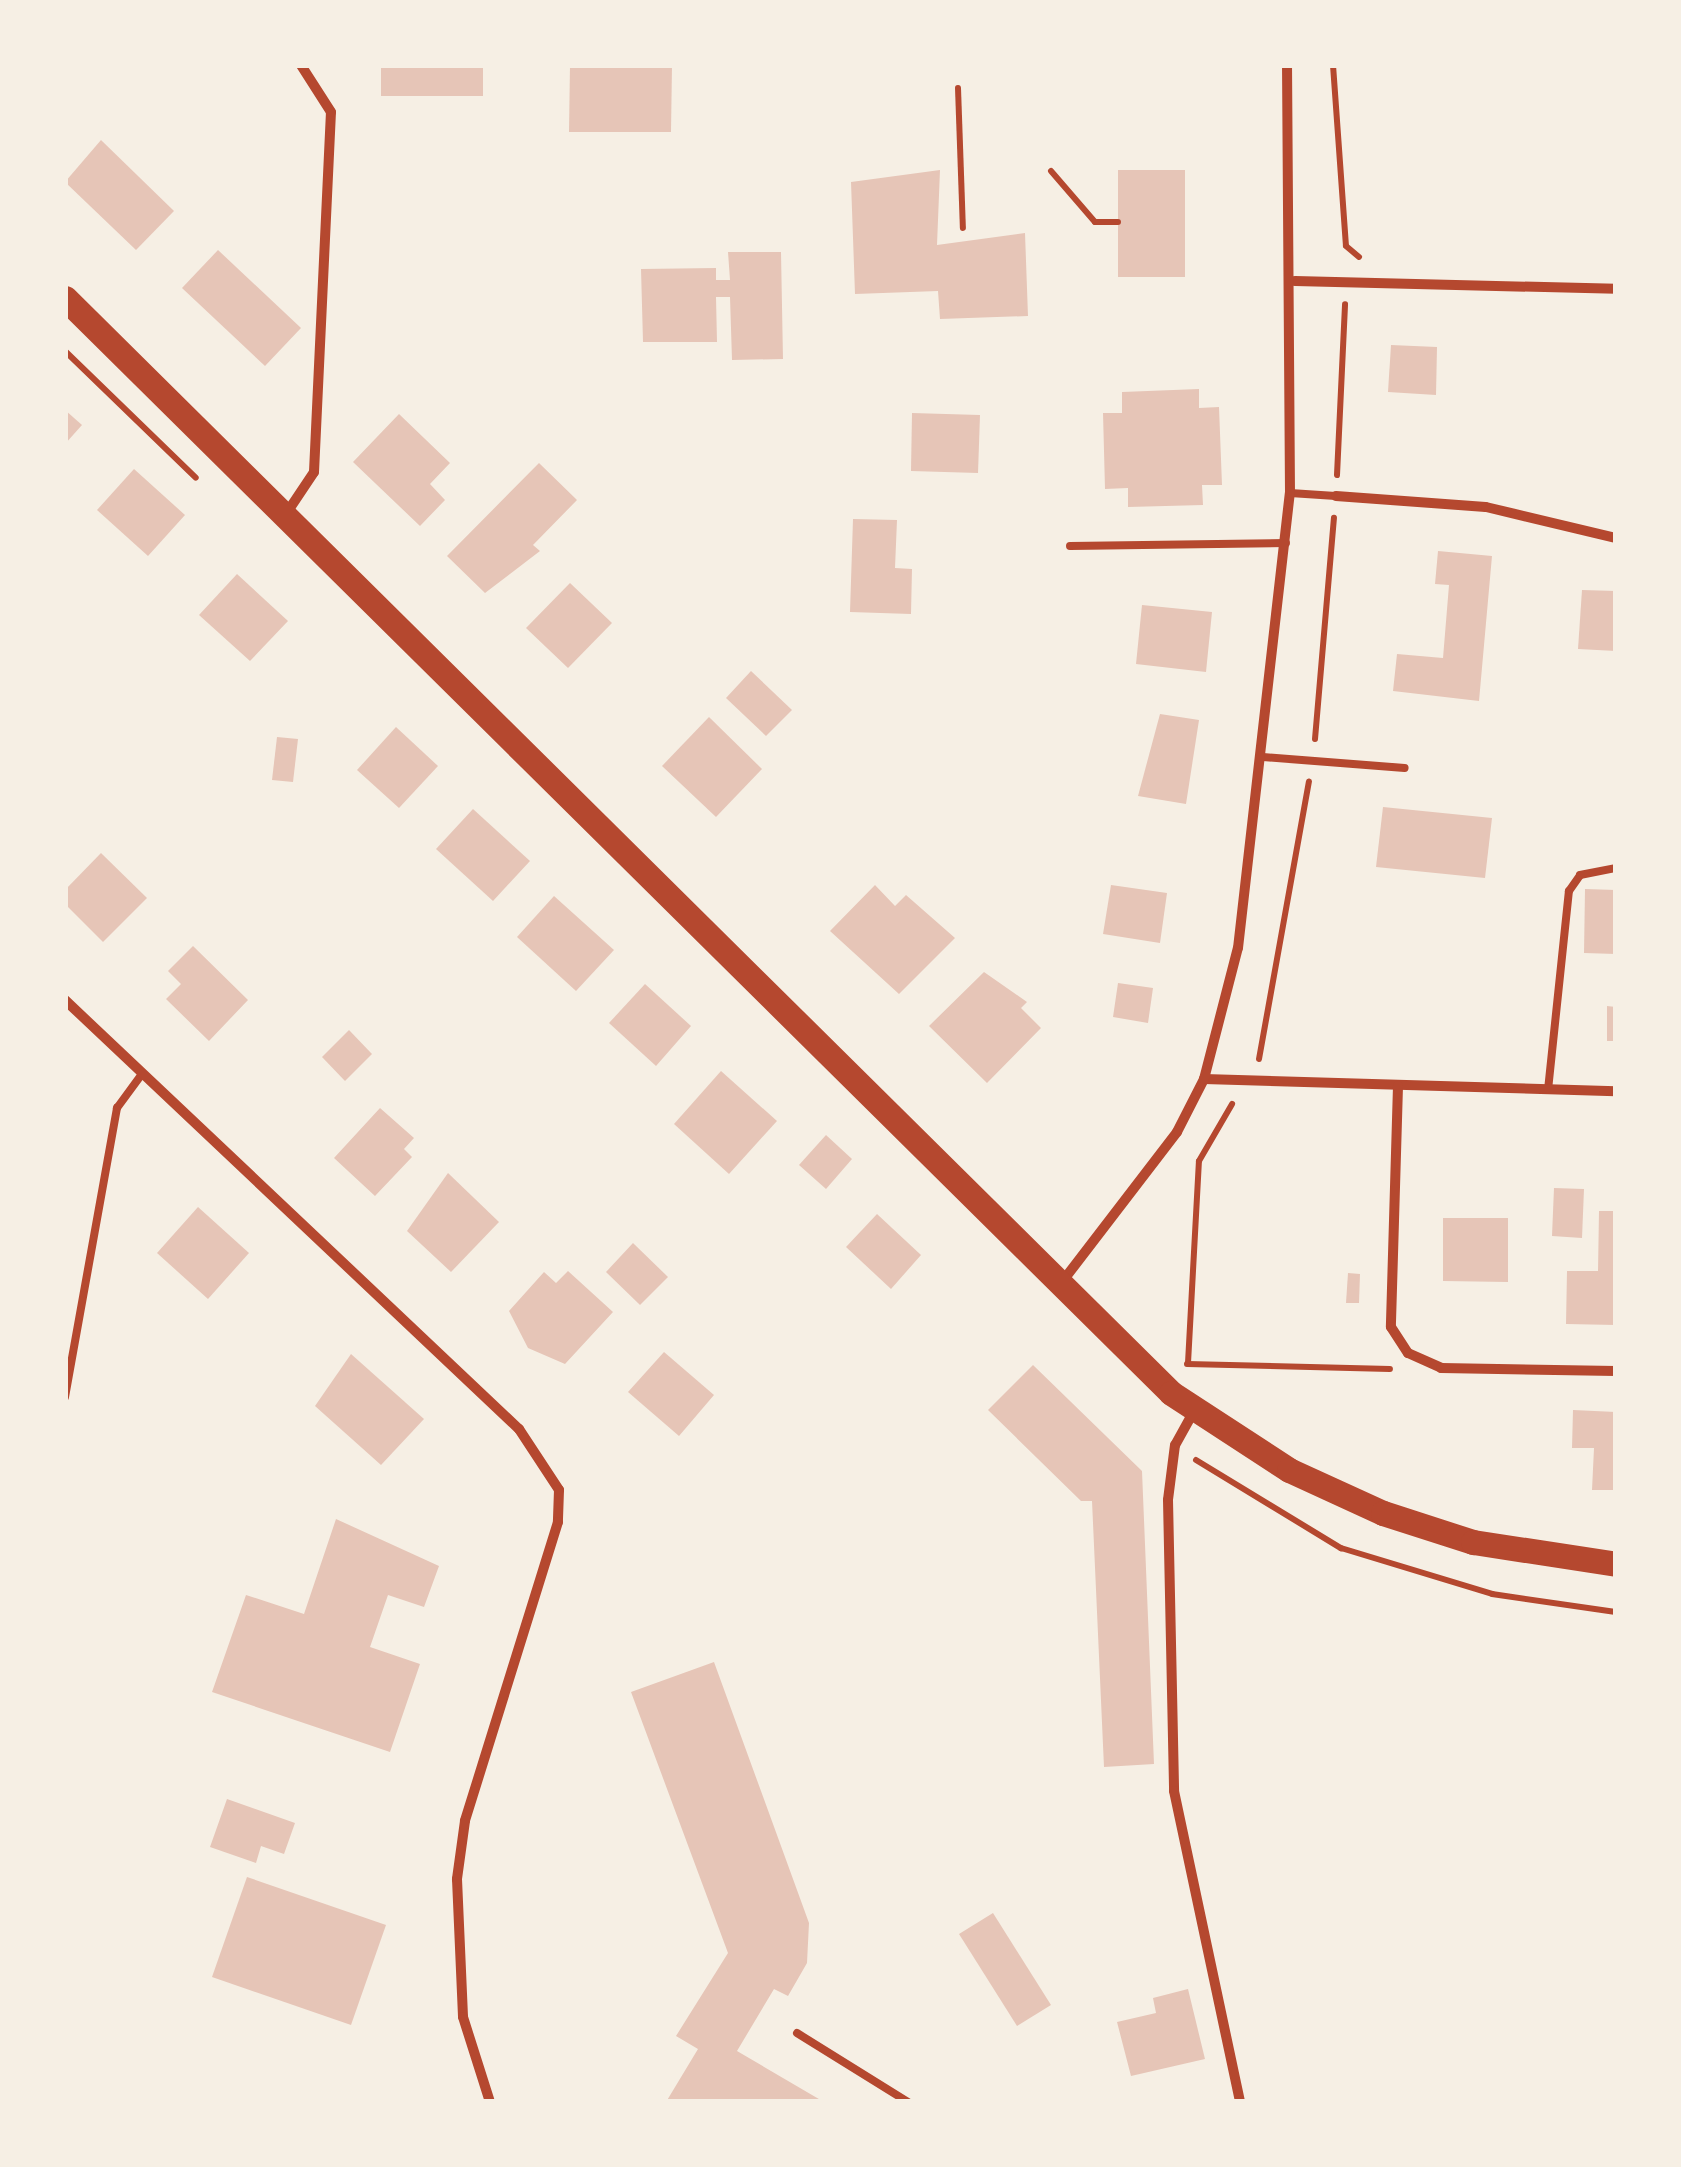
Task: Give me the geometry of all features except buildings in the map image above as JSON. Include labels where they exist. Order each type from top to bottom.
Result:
[{"type":"main road","points":[[65,298],[1171,1393],[1289,1470],[1382,1513],[1473,1542],[1616,1564]]},
{"type":"street","points":[[286,514],[314,472],[331,112],[301,65]]},
{"type":"street","points":[[1062,1282],[1146,1183],[1204,1078],[1238,948],[1290,493],[1296,281],[1287,65]]},
{"type":"street","points":[[1296,281],[1616,289]]},
{"type":"street","points":[[1336,496],[1486,506],[1616,538]]},
{"type":"street","points":[[65,1000],[519,1429],[558,1490],[558,1522],[465,1820],[457,1878],[463,2017],[490,2102]]},
{"type":"street","points":[[1204,1078],[1616,1092]]},
{"type":"street","points":[[1398,1086],[1391,1327],[1423,1360],[1441,1368],[1616,1371]]},
{"type":"street","points":[[1195,1409],[1176,1445],[1168,1500],[1174,1791],[1240,2102]]},
{"type":"lane","points":[[1290,493],[1336,496]]},
{"type":"lane","points":[[1070,546],[1286,543]]},
{"type":"lane","points":[[1262,757],[1405,768]]},
{"type":"lane","points":[[1548,1090],[1570,891],[1580,875],[1616,868]]},
{"type":"lane","points":[[65,1397],[117,1108],[142,1074]]},
{"type":"lane","points":[[797,2032],[908,2102]]},
{"type":"path","points":[[1171,1393],[1188,1363],[1198,1161],[1262,1054],[1282,958],[1312,760],[1336,496],[1342,309],[1361,282],[1358,256],[1346,246],[1333,65]]},
{"type":"path","points":[[958,88],[964,228]]},
{"type":"path","points":[[1052,171],[1095,222],[1118,222]]},
{"type":"path","points":[[1188,1363],[1408,1370],[1423,1360]]}]
